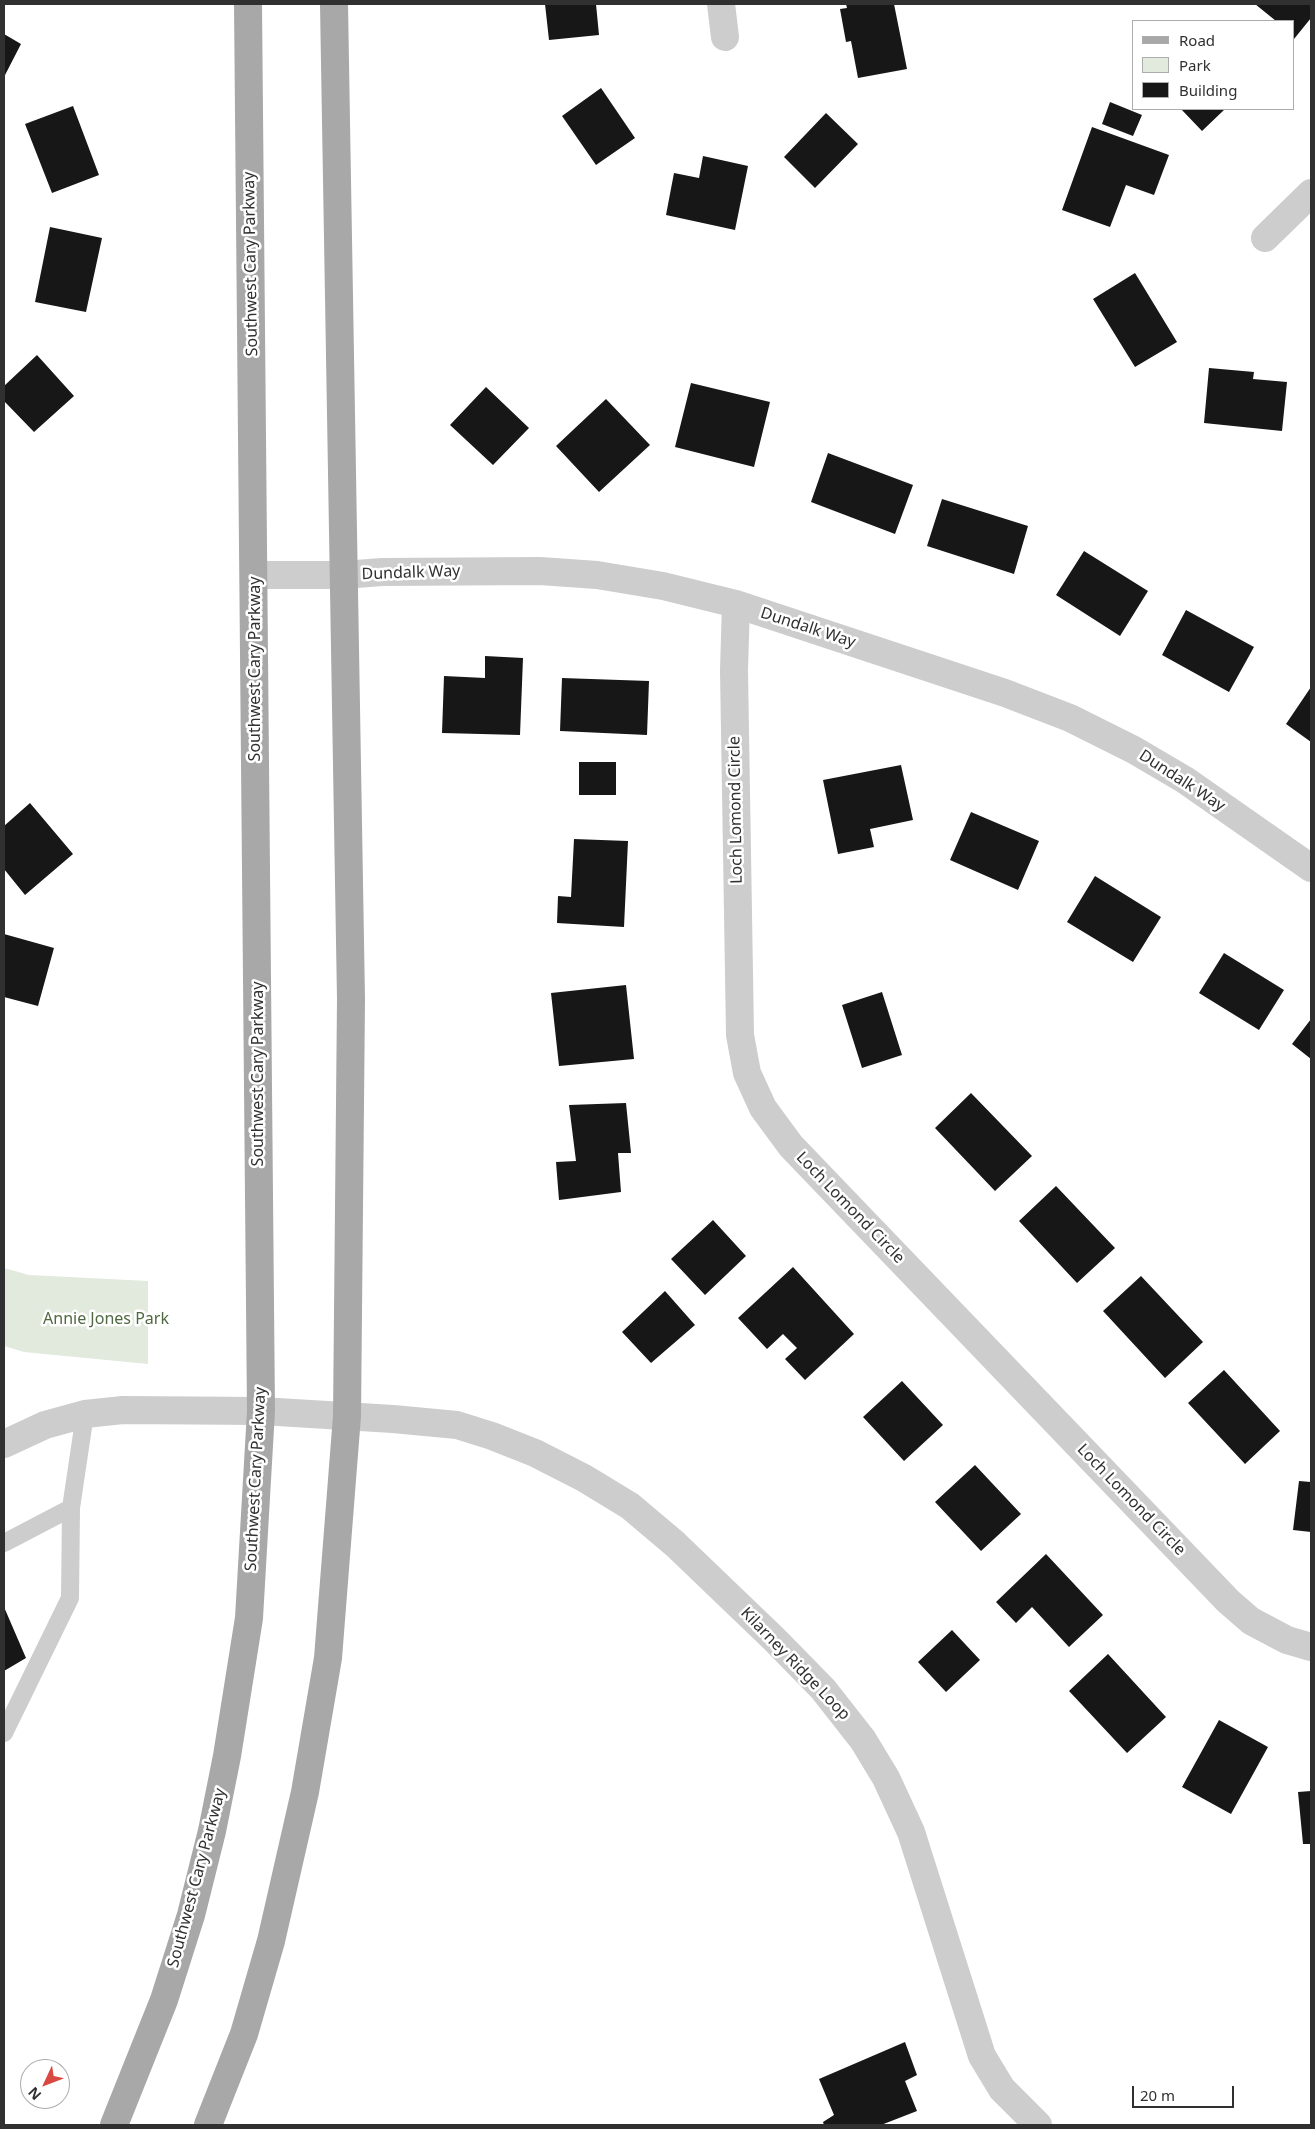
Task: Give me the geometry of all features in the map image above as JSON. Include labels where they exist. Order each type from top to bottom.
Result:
[{"type":"main road","name":"Southwest Cary Parkway","points":[[114,2125],[164,2000],[191,1915],[223,1775],[249,1618],[260,1411],[248,4]]},
{"type":"main road","points":[[208,2125],[244,2034],[271,1940],[305,1792],[328,1658],[347,1416],[351,999],[334,4]]},
{"type":"street","points":[[721,4],[725,37]]},
{"type":"street","points":[[1265,238],[1311,193]]},
{"type":"street","name":"Dundalk Way","points":[[254,575],[540,571],[578,573],[663,586],[736,604],[1005,693],[1070,718],[1134,750],[1185,780],[1311,868]]},
{"type":"street","name":"Loch Lomond Circle","points":[[736,604],[734,670],[740,1034],[747,1073],[763,1108],[791,1146],[1228,1601],[1251,1621],[1265,1629],[1287,1640],[1311,1647]]},
{"type":"street","name":"Kilarney Ridge Loop","points":[[4,1444],[45,1425],[85,1414],[123,1410],[260,1411],[457,1425],[535,1453],[584,1478],[630,1506],[675,1544],[823,1689],[863,1740],[886,1778],[911,1832],[982,2056],[1002,2089],[1038,2125]]},
{"type":"lane","points":[[4,1733],[70,1598],[71,1508],[85,1414]]},
{"type":"lane","points":[[4,1543],[71,1508]]},
{"type":"green space","name":"Annie Jones Park","points":[[4,1268],[29,1275],[148,1281],[148,1364],[24,1352],[4,1346]]},
{"type":"building","points":[[545,4],[596,4],[599,35],[549,40]]},
{"type":"building","points":[[846,4],[894,4],[907,69],[858,78],[851,41],[846,42],[840,9],[847,8]]},
{"type":"building","points":[[1255,4],[1311,4],[1311,18],[1295,38],[1295,20],[1275,20]]},
{"type":"building","points":[[4,34],[21,44],[4,77]]},
{"type":"building","points":[[601,88],[635,138],[596,165],[562,116]]},
{"type":"building","points":[[1110,102],[1142,115],[1133,136],[1102,124]]},
{"type":"building","points":[[73,106],[99,175],[52,193],[25,124]]},
{"type":"building","points":[[1182,110],[1224,110],[1202,131]]},
{"type":"building","points":[[826,113],[858,144],[815,188],[784,157]]},
{"type":"building","points":[[1092,127],[1169,155],[1154,195],[1126,185],[1110,227],[1062,210]]},
{"type":"building","points":[[703,156],[748,166],[735,230],[666,215],[674,173],[699,178]]},
{"type":"building","points":[[50,227],[102,238],[86,312],[35,302]]},
{"type":"building","points":[[1135,273],[1177,342],[1135,367],[1093,299]]},
{"type":"building","points":[[37,355],[74,396],[34,432],[4,401],[4,386]]},
{"type":"building","points":[[1209,368],[1254,372],[1253,379],[1287,382],[1282,431],[1204,423]]},
{"type":"building","points":[[691,383],[770,402],[754,467],[675,447]]},
{"type":"building","points":[[486,387],[529,428],[493,465],[450,425]]},
{"type":"building","points":[[606,399],[650,445],[599,492],[556,446]]},
{"type":"building","points":[[828,453],[913,485],[895,534],[811,502]]},
{"type":"building","points":[[942,499],[1028,526],[1014,574],[927,546]]},
{"type":"building","points":[[1084,551],[1148,591],[1120,636],[1056,595]]},
{"type":"building","points":[[1186,610],[1254,647],[1229,692],[1162,655]]},
{"type":"building","points":[[485,656],[523,658],[520,735],[442,733],[444,676],[485,678]]},
{"type":"building","points":[[562,678],[649,681],[647,735],[560,731]]},
{"type":"building","points":[[1311,687],[1311,742],[1286,724]]},
{"type":"building","points":[[579,762],[616,762],[616,795],[579,795]]},
{"type":"building","points":[[901,765],[913,820],[870,829],[874,847],[838,854],[823,780]]},
{"type":"building","points":[[30,803],[73,854],[25,895],[4,869],[4,826]]},
{"type":"building","points":[[971,812],[1039,841],[1018,890],[950,860]]},
{"type":"building","points":[[574,839],[628,841],[624,927],[557,923],[558,896],[571,897]]},
{"type":"building","points":[[1095,876],[1161,917],[1133,962],[1067,922]]},
{"type":"building","points":[[4,934],[54,948],[38,1006],[4,997]]},
{"type":"building","points":[[1224,953],[1284,990],[1259,1030],[1199,993]]},
{"type":"building","points":[[626,985],[634,1059],[559,1066],[551,993]]},
{"type":"building","points":[[882,992],[902,1055],[862,1068],[842,1005]]},
{"type":"building","points":[[1311,1019],[1311,1059],[1292,1044]]},
{"type":"building","points":[[971,1093],[1032,1156],[995,1191],[935,1128]]},
{"type":"building","points":[[626,1103],[631,1153],[618,1153],[621,1192],[559,1200],[556,1162],[576,1161],[569,1105]]},
{"type":"building","points":[[1056,1186],[1115,1248],[1077,1283],[1019,1221]]},
{"type":"building","points":[[713,1220],[746,1256],[705,1295],[671,1259]]},
{"type":"building","points":[[793,1267],[854,1334],[805,1380],[785,1359],[797,1348],[783,1334],[767,1349],[738,1318]]},
{"type":"building","points":[[1141,1276],[1203,1342],[1165,1378],[1103,1311]]},
{"type":"building","points":[[665,1291],[695,1325],[651,1363],[622,1332]]},
{"type":"building","points":[[1224,1370],[1280,1431],[1245,1464],[1188,1403]]},
{"type":"building","points":[[902,1381],[943,1425],[904,1461],[863,1417]]},
{"type":"building","points":[[975,1465],[1021,1514],[981,1551],[935,1502]]},
{"type":"building","points":[[1299,1481],[1311,1482],[1311,1532],[1293,1530]]},
{"type":"building","points":[[1046,1554],[1103,1615],[1069,1647],[1032,1607],[1016,1623],[996,1602]]},
{"type":"building","points":[[4,1607],[26,1658],[4,1671]]},
{"type":"building","points":[[952,1630],[980,1660],[946,1692],[918,1662]]},
{"type":"building","points":[[1108,1654],[1166,1717],[1127,1753],[1069,1691]]},
{"type":"building","points":[[1219,1720],[1268,1747],[1231,1814],[1182,1787]]},
{"type":"building","points":[[1311,1791],[1311,1844],[1303,1844],[1298,1792]]},
{"type":"building","points":[[905,2042],[917,2075],[905,2081],[917,2111],[881,2125],[824,2125],[823,2122],[834,2115],[819,2079]]}]
